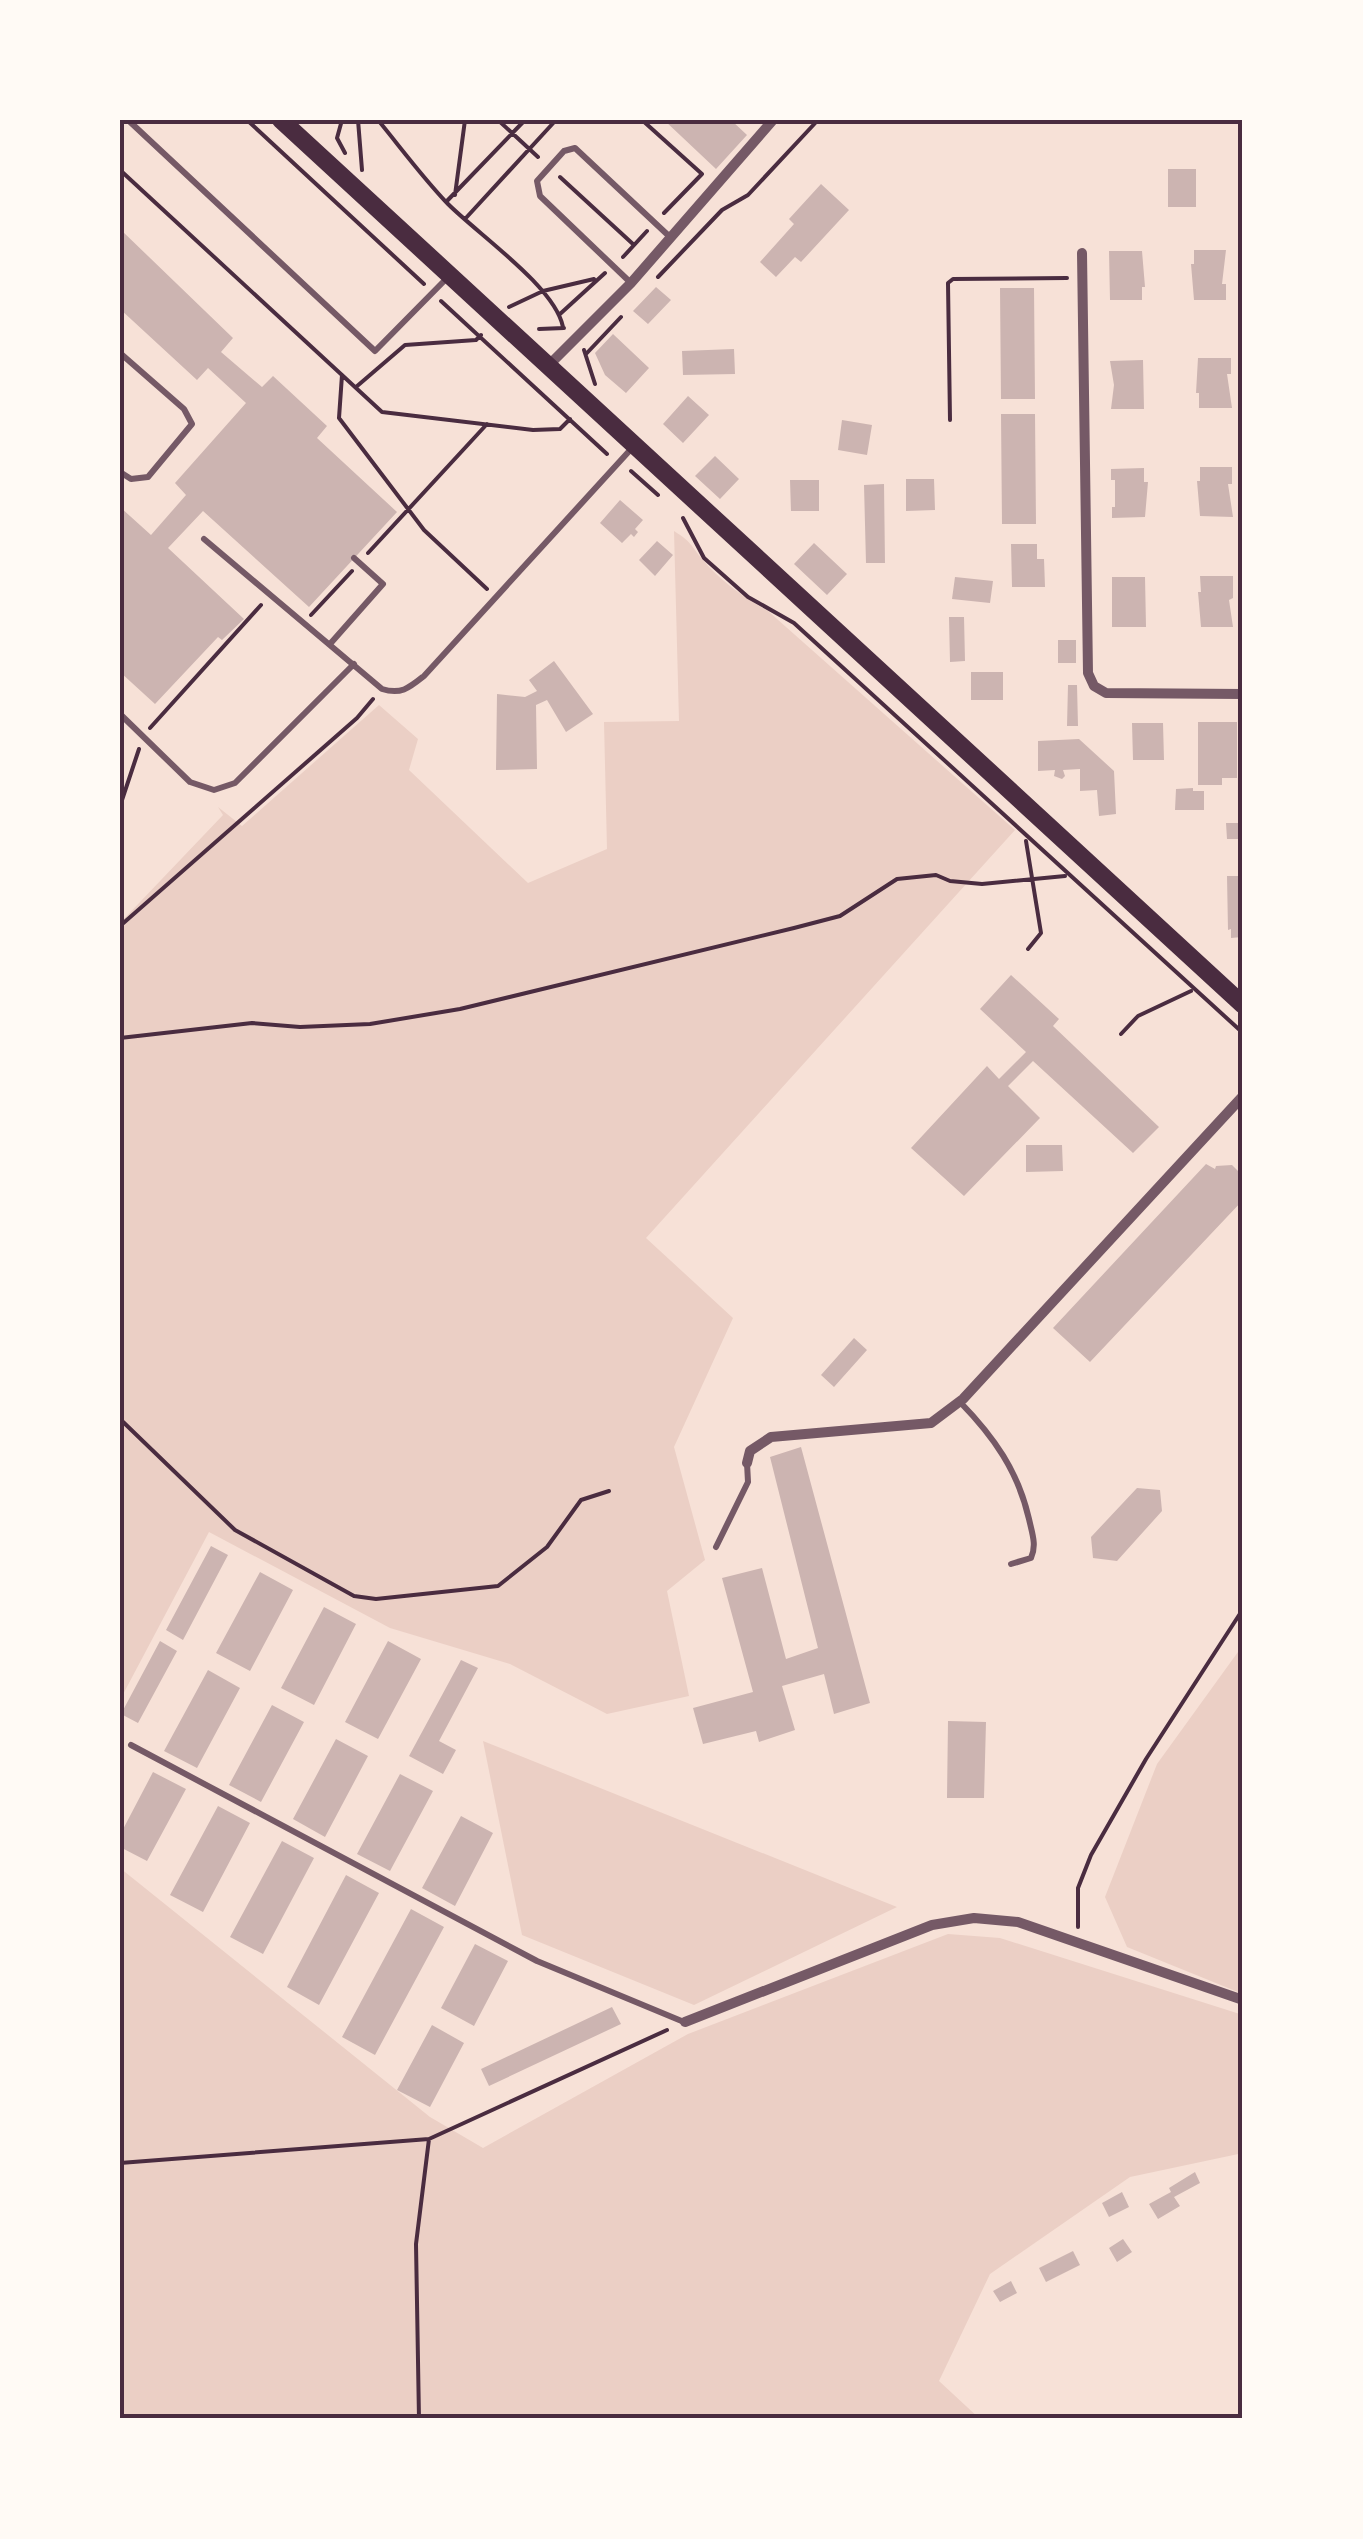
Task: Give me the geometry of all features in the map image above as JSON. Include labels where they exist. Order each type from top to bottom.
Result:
[{"type":"main road","points":[[289,123],[450,276],[1243,1005]]},
{"type":"street","points":[[549,365],[631,282],[773,120]]},
{"type":"street","points":[[1082,253],[1088,672],[1094,686],[1106,693],[1243,694]]},
{"type":"street","points":[[747,1463],[750,1450],[771,1437],[923,1424],[940,1418],[960,1402],[1243,1096]]},
{"type":"street","points":[[684,2022],[904,1936],[955,1920],[989,1918],[1018,1922],[1243,2000]]},
{"type":"lane","points":[[128,120],[375,351],[450,276]]},
{"type":"lane","points":[[631,282],[540,196],[537,181],[549,167],[564,151],[575,148],[670,237]]},
{"type":"lane","points":[[120,353],[184,409],[192,424],[148,476],[131,479],[120,472]]},
{"type":"lane","points":[[204,539],[382,689],[406,690],[424,676],[635,446]]},
{"type":"lane","points":[[330,644],[382,584],[357,560]]},
{"type":"lane","points":[[120,714],[190,782],[214,790],[235,784],[354,664]]},
{"type":"lane","points":[[960,1402],[998,1446],[1024,1497],[1035,1548],[1031,1558],[1011,1564]]},
{"type":"lane","points":[[716,1547],[748,1482],[747,1463]]},
{"type":"lane","points":[[132,1746],[537,1960],[684,2022]]},
{"type":"path","points":[[248,120],[658,495]]},
{"type":"path","points":[[358,120],[362,176]]},
{"type":"path","points":[[378,120],[446,202],[543,291],[560,314],[563,328]]},
{"type":"path","points":[[454,195],[465,120]]},
{"type":"path","points":[[498,120],[634,245]]},
{"type":"path","points":[[446,202],[526,120]]},
{"type":"path","points":[[465,219],[556,120]]},
{"type":"path","points":[[654,282],[722,210],[743,200],[818,120]]},
{"type":"path","points":[[120,170],[382,412],[534,430],[560,429],[566,423]]},
{"type":"path","points":[[950,420],[948,284],[953,279],[1082,278]]},
{"type":"path","points":[[506,309],[543,291],[594,279]]},
{"type":"path","points":[[586,354],[627,310]]},
{"type":"path","points":[[356,387],[405,345],[476,340]]},
{"type":"path","points":[[342,375],[340,418],[424,530],[496,597]]},
{"type":"path","points":[[304,622],[357,560],[487,424]]},
{"type":"path","points":[[683,518],[704,558],[748,597],[794,623],[1243,1033]]},
{"type":"path","points":[[120,806],[144,736],[270,594]]},
{"type":"path","points":[[120,926],[357,718],[382,689]]},
{"type":"path","points":[[1026,841],[1041,933],[1028,949]]},
{"type":"path","points":[[120,1038],[252,1023],[300,1027],[370,1024],[460,1009],[840,916],[898,879],[936,874],[950,881],[982,884],[1032,876],[1065,876]]},
{"type":"path","points":[[1121,1034],[1138,1016],[1191,991]]},
{"type":"path","points":[[120,1420],[235,1530],[354,1596],[376,1599],[498,1586],[546,1547],[582,1500],[608,1491]]},
{"type":"path","points":[[1081,1946],[1076,1916],[1078,1888],[1091,1855],[1146,1759],[1243,1609]]},
{"type":"path","points":[[120,2164],[429,2138],[684,2022]]},
{"type":"path","points":[[418,2419],[416,2244],[429,2138]]},
{"type":"shaded area","points":[[674,531],[688,541],[709,567],[768,611],[1015,830],[646,1238],[733,1318],[674,1447],[705,1560],[667,1591],[689,1696],[607,1714],[510,1664],[390,1628],[209,1532],[120,1700],[120,923],[223,815],[218,807],[242,826],[379,705],[418,739],[409,770],[528,883],[607,849],[604,722],[679,721]]},
{"type":"shaded area","points":[[1243,1645],[1243,1994],[1127,1947],[1105,1897],[1157,1764]]},
{"type":"shaded area","points":[[483,1741],[897,1907],[694,2005],[522,1935]]},
{"type":"shaded area","points":[[120,1868],[430,2117],[483,2148],[688,2034],[948,1934],[1000,1938],[1243,2015],[1243,2153],[1130,2177],[990,2274],[939,2381],[980,2419],[120,2419]]},
{"type":"building","points":[[664,120],[731,120],[747,135],[716,169]]},
{"type":"building","points":[[1168,169],[1196,169],[1196,207],[1168,207]]},
{"type":"building","points":[[821,184],[849,210],[801,262],[795,257],[776,277],[760,262],[794,224],[789,219]]},
{"type":"building","points":[[120,229],[233,338],[221,352],[262,387],[273,376],[327,426],[317,438],[397,512],[309,607],[203,511],[168,548],[244,619],[222,640],[218,637],[155,704],[120,672],[120,507],[151,535],[186,495],[175,483],[246,403],[208,368],[197,380],[120,309]]},
{"type":"building","points":[[1194,250],[1226,250],[1222,284],[1226,284],[1226,300],[1194,300]]},
{"type":"building","points":[[1109,251],[1142,251],[1142,300],[1110,300]]},
{"type":"building","points":[[656,287],[671,300],[648,324],[633,311]]},
{"type":"building","points":[[1000,288],[1034,288],[1035,399],[1001,399]]},
{"type":"building","points":[[613,334],[649,368],[626,393],[605,375],[595,353]]},
{"type":"building","points":[[734,349],[735,374],[683,375],[682,351]]},
{"type":"building","points":[[1198,358],[1231,358],[1231,374],[1227,374],[1232,408],[1199,408]]},
{"type":"building","points":[[1143,360],[1144,409],[1111,409],[1114,385],[1110,361]]},
{"type":"building","points":[[688,396],[709,415],[683,443],[663,424]]},
{"type":"building","points":[[1001,414],[1035,414],[1036,524],[1002,524]]},
{"type":"building","points":[[842,420],[872,425],[867,455],[838,450]]},
{"type":"building","points":[[715,456],[739,479],[720,499],[695,476]]},
{"type":"building","points":[[1200,467],[1232,467],[1232,484],[1228,484],[1233,517],[1200,516]]},
{"type":"building","points":[[1144,468],[1144,482],[1148,482],[1145,517],[1112,518],[1115,480],[1111,480],[1111,469]]},
{"type":"building","points":[[906,479],[934,479],[935,510],[906,511]]},
{"type":"building","points":[[790,480],[819,480],[819,511],[791,511]]},
{"type":"building","points":[[884,484],[885,563],[866,563],[864,485]]},
{"type":"building","points":[[620,500],[643,520],[634,537],[631,534],[622,543],[600,523]]},
{"type":"building","points":[[657,541],[673,555],[655,576],[639,560]]},
{"type":"building","points":[[814,543],[847,574],[827,595],[794,564]]},
{"type":"building","points":[[1011,544],[1037,544],[1037,559],[1044,559],[1045,587],[1012,587]]},
{"type":"building","points":[[1200,576],[1233,576],[1233,598],[1229,600],[1233,627],[1201,627]]},
{"type":"building","points":[[955,577],[993,581],[990,603],[952,599]]},
{"type":"building","points":[[1112,577],[1145,577],[1146,627],[1112,627]]},
{"type":"building","points":[[949,617],[964,617],[965,661],[950,662]]},
{"type":"building","points":[[1058,640],[1076,640],[1076,663],[1058,663]]},
{"type":"building","points":[[554,661],[593,714],[566,732],[547,700],[536,705],[537,769],[496,770],[497,694],[525,697],[537,691],[529,680]]},
{"type":"building","points":[[971,672],[1003,672],[1003,700],[971,700]]},
{"type":"building","points":[[1068,685],[1077,685],[1078,726],[1067,726]]},
{"type":"building","points":[[1198,722],[1237,722],[1237,778],[1222,778],[1222,785],[1198,785]]},
{"type":"building","points":[[1132,723],[1163,723],[1164,760],[1133,760]]},
{"type":"building","points":[[1079,739],[1114,771],[1116,814],[1099,816],[1097,790],[1080,791],[1080,769],[1063,770],[1062,779],[1054,776],[1055,770],[1038,771],[1038,741]]},
{"type":"building","points":[[1176,789],[1204,791],[1204,810],[1175,810]]},
{"type":"building","points":[[1226,823],[1243,823],[1243,839],[1227,839]]},
{"type":"building","points":[[1227,876],[1243,876],[1242,937],[1231,938],[1231,929],[1228,930]]},
{"type":"building","points":[[1011,975],[1059,1019],[1053,1026],[1159,1127],[1133,1153],[1033,1061],[1008,1086],[1040,1118],[964,1196],[911,1148],[987,1066],[999,1079],[1026,1052],[980,1009]]},
{"type":"building","points":[[1026,1145],[1062,1145],[1063,1171],[1026,1172]]},
{"type":"building","points":[[1206,1164],[1215,1169],[1232,1165],[1240,1173],[1238,1195],[1243,1200],[1090,1362],[1053,1328]]},
{"type":"building","points":[[854,1338],[867,1350],[834,1387],[821,1375]]},
{"type":"building","points":[[801,1447],[870,1703],[834,1714],[824,1674],[782,1686],[795,1730],[759,1742],[756,1731],[703,1744],[693,1708],[753,1692],[722,1578],[762,1568],[786,1659],[818,1648],[770,1457]]},
{"type":"building","points":[[1137,1488],[1160,1490],[1162,1511],[1117,1561],[1093,1558],[1091,1537]]},
{"type":"building","points":[[211,1546],[228,1555],[183,1640],[166,1630]]},
{"type":"building","points":[[260,1572],[293,1590],[250,1671],[216,1653]]},
{"type":"building","points":[[324,1607],[356,1624],[314,1705],[281,1688]]},
{"type":"building","points":[[160,1641],[177,1651],[138,1723],[121,1714]]},
{"type":"building","points":[[388,1641],[421,1659],[378,1739],[345,1722]]},
{"type":"building","points":[[461,1660],[478,1668],[439,1741],[456,1750],[443,1774],[409,1756]]},
{"type":"building","points":[[208,1670],[240,1688],[197,1768],[164,1751]]},
{"type":"building","points":[[272,1705],[304,1722],[261,1802],[229,1785]]},
{"type":"building","points":[[948,1721],[986,1722],[984,1798],[947,1798]]},
{"type":"building","points":[[336,1739],[368,1756],[325,1837],[293,1819]]},
{"type":"building","points":[[153,1772],[186,1789],[147,1861],[120,1847],[120,1835]]},
{"type":"building","points":[[400,1774],[433,1791],[390,1871],[357,1854]]},
{"type":"building","points":[[218,1806],[250,1823],[203,1912],[170,1895]]},
{"type":"building","points":[[461,1816],[493,1833],[455,1906],[422,1888]]},
{"type":"building","points":[[282,1841],[314,1858],[263,1954],[230,1937]]},
{"type":"building","points":[[346,1875],[379,1893],[319,2005],[287,1987]]},
{"type":"building","points":[[411,1909],[444,1927],[375,2055],[342,2037]]},
{"type":"building","points":[[475,1944],[508,1961],[474,2026],[441,2008]]},
{"type":"building","points":[[612,2007],[621,2024],[489,2086],[481,2069]]},
{"type":"building","points":[[432,2025],[464,2043],[430,2107],[397,2090]]},
{"type":"building","points":[[1195,2172],[1200,2183],[1174,2197],[1180,2206],[1158,2219],[1149,2204]]},
{"type":"building","points":[[1122,2192],[1129,2207],[1109,2217],[1102,2203]]},
{"type":"building","points":[[1123,2239],[1132,2252],[1117,2262],[1109,2248]]},
{"type":"building","points":[[1073,2251],[1080,2265],[1046,2282],[1039,2268]]},
{"type":"building","points":[[1011,2281],[1017,2293],[1000,2302],[993,2291]]}]
